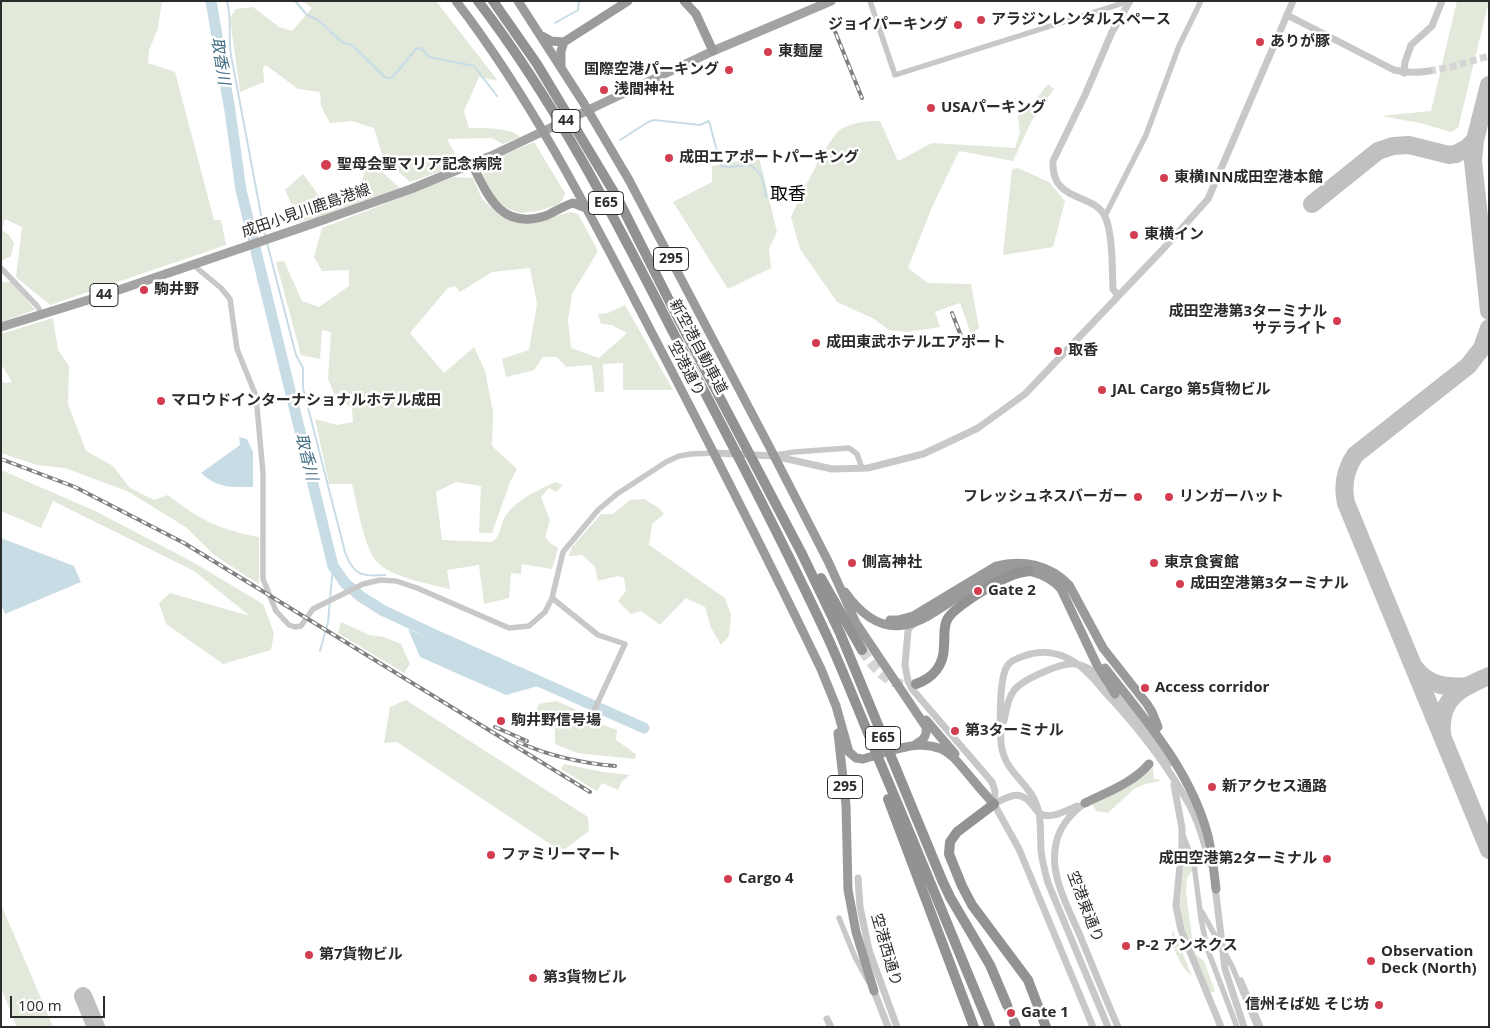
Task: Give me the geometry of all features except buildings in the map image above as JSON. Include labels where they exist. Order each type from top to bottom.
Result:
[{"type":"highway","name":"空港通り","points":[[456,1],[516,89],[574,186],[719,454],[822,668],[849,752],[856,758],[864,759],[914,746]]},
{"type":"highway","name":"新空港自動車道","points":[[478,1],[535,81],[580,155],[622,231],[717,414],[812,606],[864,722]]},
{"type":"highway","name":"新空港自動車道","points":[[493,1],[537,64],[618,199],[758,472]]},
{"type":"highway","name":"295","points":[[518,1],[561,66],[628,180],[774,456],[828,561],[856,623],[926,727],[927,732],[924,739],[914,746]]},
{"type":"highway","points":[[542,36],[555,42],[564,42],[628,1]]},
{"type":"highway","points":[[684,1],[696,14],[713,51]]},
{"type":"highway","points":[[561,66],[561,51],[564,42]]},
{"type":"highway","points":[[472,164],[494,205],[508,215],[517,218],[536,218],[569,204],[586,208]]},
{"type":"highway","points":[[569,204],[573,196],[574,186]]},
{"type":"highway","points":[[758,472],[862,650]]},
{"type":"highway","name":"E65","points":[[758,472],[801,552],[840,633],[942,880],[990,965],[1007,1005]]},
{"type":"highway","points":[[828,561],[849,597],[859,609],[875,620],[891,625],[906,626],[924,619],[990,576],[1010,570],[1029,571],[1055,582],[1090,623]]},
{"type":"highway","points":[[866,614],[889,620],[905,619],[920,612],[988,569],[1005,563],[1015,562],[1040,566],[1062,578],[1076,595],[1110,658],[1147,704],[1158,727]]},
{"type":"highway","points":[[916,684],[931,676],[940,664],[944,654],[945,625],[954,610],[1003,579],[1017,573],[1029,571]]},
{"type":"highway","points":[[1061,589],[1088,646],[1115,694]]},
{"type":"highway","points":[[1088,646],[1169,752],[1195,800],[1209,843],[1216,889]]},
{"type":"highway","name":"295","points":[[828,686],[840,740],[843,765],[848,890],[856,932],[874,991]]},
{"type":"highway","name":"295","points":[[911,703],[987,793],[994,804]]},
{"type":"highway","points":[[864,722],[869,744],[888,797],[974,1027]]},
{"type":"highway","name":"E65","points":[[864,722],[990,1027]]},
{"type":"highway","name":"295","points":[[914,746],[934,746],[948,753],[994,804]]},
{"type":"highway","points":[[1085,804],[1129,781],[1149,764]]},
{"type":"highway","points":[[994,804],[957,832],[950,842],[949,854],[972,905],[1028,980],[1046,1027]]},
{"type":"main road","name":"成田小見川鹿島港線","points":[[1,327],[42,315],[411,189],[472,164],[713,51],[831,1]]},
{"type":"street","points":[[870,1],[895,75],[1130,1]]},
{"type":"street","points":[[1118,296],[1113,289],[1109,233],[1104,216],[1097,207],[1064,191],[1053,174],[1053,161],[1085,95],[1112,32],[1130,1]]},
{"type":"street","points":[[1104,216],[1146,134],[1179,46],[1201,1]]},
{"type":"street","points":[[192,264],[221,288],[230,299],[237,349],[256,396],[263,473],[263,579],[276,611],[289,625],[295,628],[301,626],[313,608],[363,584],[380,580],[417,588],[510,628],[529,626],[545,612],[552,598],[563,552],[598,510],[618,494],[666,462],[679,456],[691,454],[763,454],[832,469],[862,468],[885,464],[922,454],[954,440],[986,422],[1025,394],[1208,199],[1293,1]]},
{"type":"street","points":[[1404,73],[1405,62],[1411,45],[1432,26],[1442,1]]},
{"type":"street","points":[[1287,15],[1394,70],[1404,73],[1429,71]]},
{"type":"street","points":[[1,268],[38,307],[42,315]]},
{"type":"street","points":[[774,456],[794,452],[849,448],[857,454],[862,468]]},
{"type":"street","points":[[552,598],[598,635],[625,644],[591,717]]},
{"type":"street","points":[[914,623],[908,631],[905,657],[908,681],[918,698],[994,786],[994,804],[1019,849],[1093,1027]]},
{"type":"street","name":"空港東通り","points":[[1108,1027],[1048,883],[1043,864],[1038,813],[1034,797],[1013,772],[1003,753],[1001,711],[1003,680],[1008,665],[1027,654],[1047,652],[1071,660],[1094,680],[1148,742],[1190,807],[1204,842],[1216,889]]},
{"type":"street","points":[[1002,729],[1010,698],[1017,686],[1025,680],[1065,664],[1074,663],[1096,672],[1144,727],[1161,750],[1168,764],[1184,840],[1194,864],[1204,938],[1210,960],[1237,1027]]},
{"type":"street","points":[[994,804],[1017,795],[1026,798],[1038,813],[1051,816],[1085,804]]},
{"type":"street","name":"空港東通り","points":[[1085,804],[1070,816],[1059,832],[1055,851],[1056,872],[1066,903],[1118,1027]]},
{"type":"street","points":[[1182,828],[1176,906],[1177,916],[1187,946],[1221,1027]]},
{"type":"street","name":"空港西通り","points":[[858,878],[860,907],[869,950],[897,1027]]},
{"type":"street","points":[[1216,889],[1226,969],[1244,1027]]},
{"type":"street","points":[[1201,911],[1232,966],[1257,1027]]},
{"type":"street","points":[[840,918],[854,957],[874,991]]},
{"type":"street","points":[[1223,950],[1242,981],[1261,1027]]},
{"type":"street","name":"空港西通り","points":[[874,991],[888,1027]]},
{"type":"street","points":[[827,1019],[831,1027]]},
{"type":"shaded area","points":[[1,1],[162,1],[158,28],[149,50],[148,63],[175,72],[214,220],[221,220],[226,245],[50,305],[16,277],[22,227],[5,219],[2,230],[9,235],[14,243],[11,256],[1,261]]},
{"type":"shaded area","points":[[303,1],[436,1],[498,81],[479,77],[464,111],[469,128],[510,131],[520,137],[503,144],[492,138],[447,139],[461,164],[410,182],[383,158],[374,128],[352,121],[330,123],[321,106],[320,92],[298,89],[266,65],[263,68],[264,82],[240,92],[230,18],[236,9],[253,7],[279,27],[292,31],[312,8]]},
{"type":"shaded area","points":[[1457,1],[1489,1],[1458,128],[1451,132],[1420,123],[1381,116],[1431,111]]},
{"type":"shaded area","points":[[1048,84],[1054,89],[1031,122],[1013,161],[959,151],[932,207],[908,268],[928,283],[971,284],[979,328],[971,334],[960,303],[935,312],[940,327],[907,332],[889,330],[874,319],[837,302],[800,249],[791,217],[822,154],[837,133],[852,124],[880,121],[898,161],[932,143],[1015,148],[1020,132],[1017,110],[1033,103]]},
{"type":"shaded area","points":[[534,142],[565,193],[562,201],[555,206],[521,213],[511,210],[496,201],[483,175],[492,163],[498,159]]},
{"type":"shaded area","points":[[759,157],[777,232],[769,249],[771,268],[728,289],[673,202],[712,182],[712,166]]},
{"type":"shaded area","points":[[369,160],[400,188],[301,223],[285,190],[303,174],[326,205],[359,189]]},
{"type":"shaded area","points":[[1018,168],[1049,182],[1065,201],[1053,247],[1003,255],[1012,169]]},
{"type":"shaded area","points":[[454,177],[473,178],[482,199],[497,213],[512,219],[531,222],[571,212],[578,214],[598,251],[572,294],[568,320],[571,348],[599,358],[627,333],[612,325],[601,324],[598,314],[608,313],[625,305],[673,390],[623,390],[623,363],[603,364],[604,392],[595,392],[592,365],[566,367],[557,357],[543,357],[534,370],[506,377],[502,359],[529,350],[537,304],[530,268],[492,272],[460,292],[455,286],[448,288],[410,333],[444,373],[474,347],[485,371],[493,412],[492,446],[517,469],[510,482],[492,533],[479,533],[481,486],[456,482],[436,492],[442,540],[492,542],[498,536],[506,515],[516,504],[555,482],[563,485],[556,492],[549,488],[541,497],[550,520],[545,537],[558,548],[552,569],[522,564],[521,574],[511,573],[509,598],[484,604],[479,565],[447,570],[450,589],[391,572],[372,556],[365,537],[352,484],[329,484],[315,419],[337,425],[353,422],[352,408],[336,398],[328,379],[331,332],[322,330],[320,359],[301,355],[276,262],[284,261],[302,301],[319,307],[349,286],[349,270],[322,271],[314,257],[322,228]]},
{"type":"shaded area","points":[[1,282],[12,282],[35,310],[1,322]]},
{"type":"shaded area","points":[[53,318],[58,350],[69,366],[68,404],[86,451],[113,466],[130,488],[154,500],[168,495],[189,511],[210,522],[233,531],[259,537],[259,584],[214,555],[187,528],[129,492],[65,468],[37,465],[1,453],[1,381],[5,383],[12,382],[1,364],[1,334]]},
{"type":"shaded area","points":[[1,470],[95,511],[191,561],[263,604],[274,633],[271,650],[223,664],[166,624],[159,603],[170,593],[250,616],[194,571],[53,501],[41,528],[1,511]]},
{"type":"shaded area","points":[[644,499],[659,508],[664,514],[652,524],[649,545],[725,598],[731,615],[729,636],[721,645],[711,628],[705,607],[686,598],[660,625],[641,611],[631,614],[618,601],[626,591],[624,578],[618,576],[598,581],[595,567],[582,555],[569,556],[572,547],[601,514],[613,514],[630,500]]},
{"type":"shaded area","points":[[341,622],[369,635],[384,637],[401,644],[410,664],[404,673],[338,633]]},
{"type":"shaded area","points":[[406,700],[588,817],[589,831],[565,849],[556,848],[397,742],[384,743],[390,707]]},
{"type":"shaded area","points":[[556,701],[575,709],[585,718],[617,730],[616,740],[636,754],[635,759],[577,753],[555,744],[555,724],[535,713],[539,704]]},
{"type":"shaded area","points":[[564,764],[630,775],[622,781],[618,790],[602,783],[597,791],[561,769]]},
{"type":"shaded area","points":[[1153,768],[1154,779],[1159,779],[1160,781],[1145,784],[1134,789],[1108,813],[1096,811],[1092,804],[1130,786]]},
{"type":"shaded area","points":[[1185,851],[1192,866],[1192,871],[1187,878],[1186,893],[1195,954],[1204,961],[1215,991],[1211,993],[1209,993],[1179,916]]},
{"type":"shaded area","points":[[1,904],[53,1027],[17,1027],[1,988]]},
{"type":"shaded area","points":[[1173,930],[1192,976],[1184,967],[1174,949]]},
{"type":"water","points":[[239,437],[247,439],[253,452],[253,487],[226,486],[213,482],[201,473],[240,445]]},
{"type":"water","points":[[1,538],[74,566],[81,582],[5,614],[1,604]]},
{"type":"water","points":[[408,629],[538,686],[506,695],[420,657]]},
{"type":"waterway","name":"取香川","points":[[211,1],[230,111],[241,190],[333,566],[345,583],[360,596],[382,610],[644,728]]},
{"type":"waterway","points":[[227,1],[231,55],[265,236]]},
{"type":"waterway","points":[[295,1],[307,15],[318,20],[342,42],[352,45],[386,78],[392,78],[416,49],[421,48],[429,57],[474,66],[497,96]]},
{"type":"waterway","points":[[555,23],[578,10],[579,1]]},
{"type":"waterway","points":[[620,140],[654,120],[700,125],[709,121],[721,166],[750,165],[755,168],[763,182],[766,197]]},
{"type":"waterway","points":[[267,243],[296,355],[303,368],[303,388],[345,552],[351,566],[359,573],[364,575],[385,575]]},
{"type":"waterway","points":[[320,651],[328,622],[333,566]]},
{"type":"taxiway","points":[[1489,85],[1475,140],[1473,161],[1489,311]]},
{"type":"taxiway","points":[[1312,204],[1378,151],[1393,146],[1409,145],[1449,155],[1456,154],[1467,148],[1475,140]]},
{"type":"taxiway","points":[[1489,328],[1482,348],[1468,366],[1355,455],[1349,466],[1344,484],[1346,503],[1489,850]]},
{"type":"taxiway","points":[[1415,668],[1432,682],[1453,687],[1468,686]]},
{"type":"taxiway","points":[[1442,733],[1442,721],[1448,703],[1461,690],[1489,676]]},
{"type":"taxiway","points":[[83,996],[96,1027]]},
{"type":"tunnel","points":[[1429,71],[1489,56]]},
{"type":"tunnel","points":[[862,650],[884,676],[898,683],[916,684]]},
{"type":"tunnel","points":[[1007,1005],[1014,1022]]},
{"type":"railway","points":[[832,24],[862,98]]},
{"type":"railway","points":[[952,313],[963,341]]},
{"type":"railway","points":[[1,459],[75,487],[184,543],[590,792]]},
{"type":"railway","points":[[495,727],[527,741]]},
{"type":"railway","points":[[518,742],[565,758],[615,766]]},
{"type":"place","name":"アラジンレンタルスペース","points":[[981,20]]},
{"type":"place","name":"ジョイパーキング","points":[[958,25]]},
{"type":"place","name":"ありが豚","points":[[1260,42]]},
{"type":"place","name":"東麺屋","points":[[768,52]]},
{"type":"place","name":"国際空港パーキング","points":[[729,70]]},
{"type":"place","name":"浅間神社","points":[[604,90]]},
{"type":"place","name":"USAパーキング","points":[[931,108]]},
{"type":"place","name":"成田エアポートパーキング","points":[[669,158]]},
{"type":"place","name":"聖母会聖マリア記念病院","points":[[326,165]]},
{"type":"place","name":"東横INN成田空港本館","points":[[1164,178]]},
{"type":"place","name":"東横イン","points":[[1134,235]]},
{"type":"place","name":"駒井野","points":[[144,290]]},
{"type":"place","name":"成田空港第3ターミナル サテライト","points":[[1337,321]]},
{"type":"place","name":"成田東武ホテルエアポート","points":[[816,343]]},
{"type":"place","name":"取香","points":[[1058,351]]},
{"type":"place","name":"JAL Cargo 第5貨物ビル","points":[[1102,390]]},
{"type":"place","name":"マロウドインターナショナルホテル成田","points":[[161,401]]},
{"type":"place","name":"フレッシュネスバーガー","points":[[1138,497]]},
{"type":"place","name":"リンガーハット","points":[[1169,497]]},
{"type":"place","name":"側高神社","points":[[852,563]]},
{"type":"place","name":"東京食賓館","points":[[1154,563]]},
{"type":"place","name":"成田空港第3ターミナル","points":[[1180,584]]},
{"type":"place","name":"Gate 2","points":[[978,591]]},
{"type":"place","name":"Access corridor","points":[[1145,688]]},
{"type":"place","name":"駒井野信号場","points":[[501,721]]},
{"type":"place","name":"第3ターミナル","points":[[955,731]]},
{"type":"place","name":"新アクセス通路","points":[[1212,787]]},
{"type":"place","name":"ファミリーマート","points":[[491,855]]},
{"type":"place","name":"成田空港第2ターミナル","points":[[1327,859]]},
{"type":"place","name":"Cargo 4","points":[[728,879]]},
{"type":"place","name":"P-2 アンネクス","points":[[1126,946]]},
{"type":"place","name":"第7貨物ビル","points":[[309,955]]},
{"type":"place","name":"Observation Deck (North)","points":[[1371,961]]},
{"type":"place","name":"第3貨物ビル","points":[[533,978]]},
{"type":"place","name":"信州そば処 そじ坊","points":[[1379,1005]]},
{"type":"place","name":"Gate 1","points":[[1011,1013]]},
{"type":"district","name":"取香","points":[[788,195]]}]
